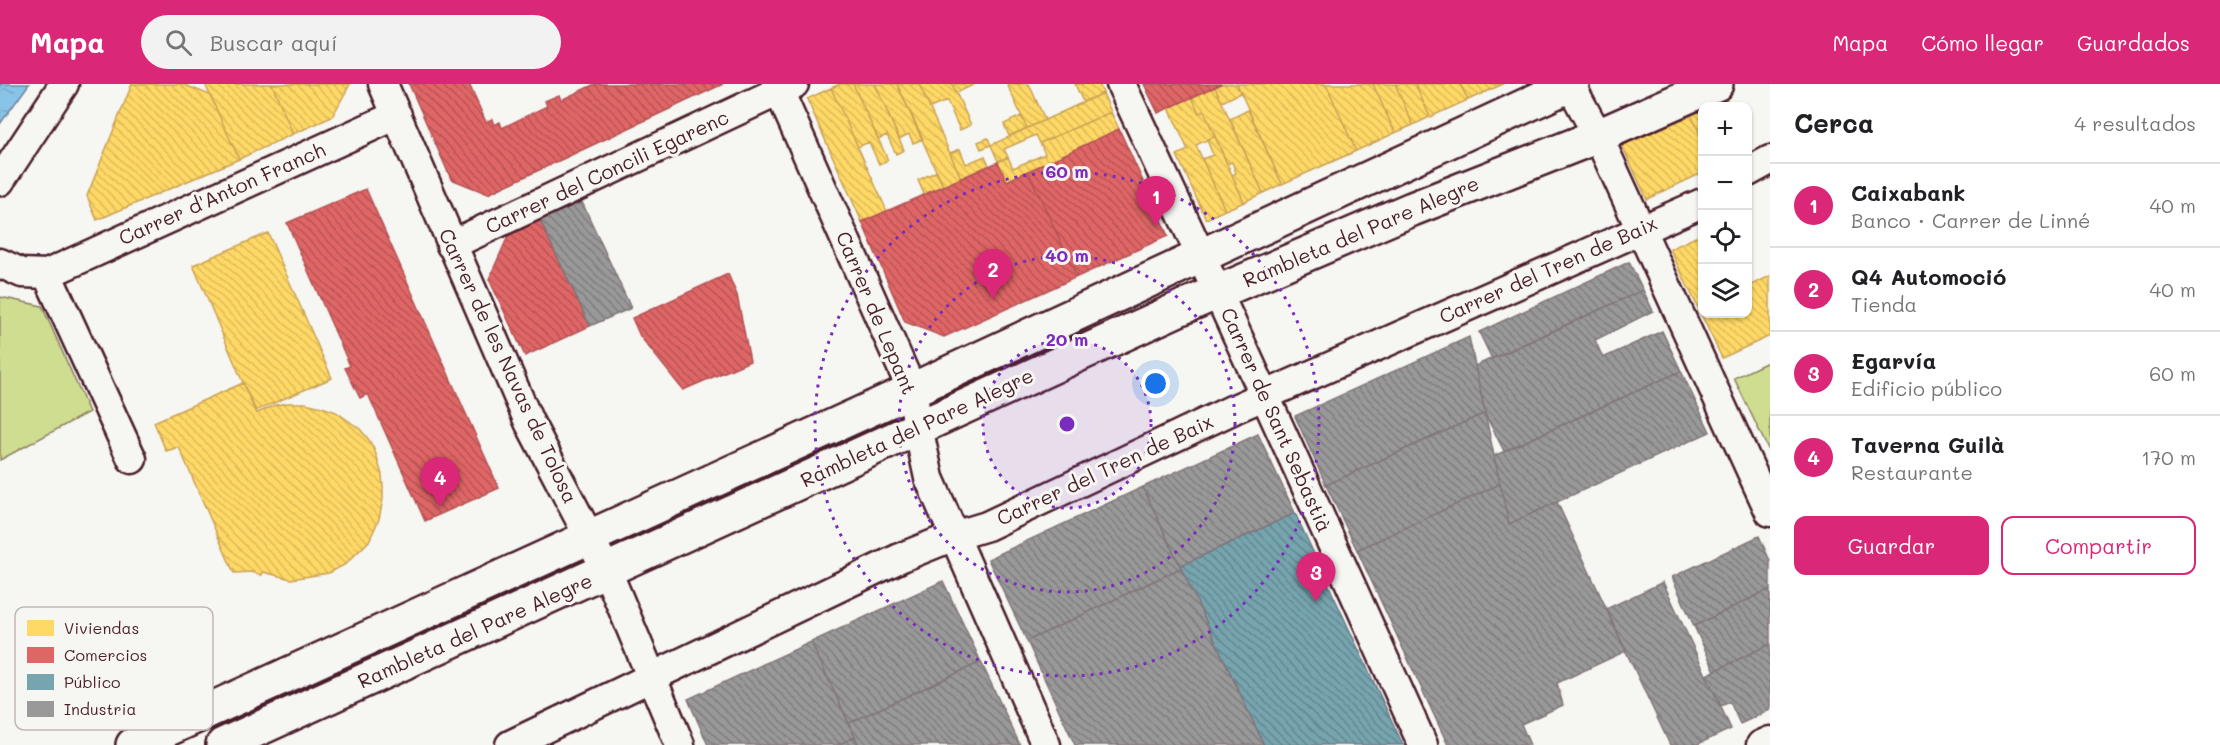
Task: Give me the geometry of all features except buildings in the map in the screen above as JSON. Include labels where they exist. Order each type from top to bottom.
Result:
[{"type":"main road","name":"Rambleta del Pare Alegre","points":[[213,708],[912,390],[1571,84]]},
{"type":"main road","name":"Rambleta del Pare Alegre","points":[[223,745],[1219,291],[1412,209],[1598,136],[1716,84]]},
{"type":"main road","name":"Rambleta del Pare Alegre","points":[[133,745],[166,730]]},
{"type":"street","points":[[0,181],[64,84]]},
{"type":"street","name":"Carrer de les Navas de Tolosa","points":[[383,84],[529,422],[607,571],[680,745]]},
{"type":"street","name":"Carrer de Sant Sebastià","points":[[1121,84],[1219,291],[1423,745]]},
{"type":"street","points":[[1571,84],[1598,136],[1767,500]]},
{"type":"street","name":"Carrer del Concili Egarenc","points":[[451,245],[783,86]]},
{"type":"street","name":"Carrer de Lepant","points":[[783,86],[912,390],[929,478],[1046,745]]},
{"type":"street","name":"Carrer d'Anton Franch","points":[[47,274],[396,115]]},
{"type":"street","points":[[1752,170],[1770,160]]},
{"type":"street","points":[[1752,186],[1770,178]]},
{"type":"street","name":"Carrer del Tren de Baix","points":[[510,745],[902,557],[954,536],[987,526],[1265,397],[1698,205]]},
{"type":"street","points":[[0,263],[22,273],[47,274],[132,459]]},
{"type":"street","points":[[1761,745],[1770,741]]},
{"type":"green space","points":[[0,297],[42,306],[89,412],[0,460]]},
{"type":"green space","points":[[1770,361],[1770,453],[1734,378]]},
{"type":"water","points":[[0,84],[29,84],[0,124]]},
{"type":"place","name":"Caixabank","points":[[1156,226]]},
{"type":"place","name":"Q4 Automoció","points":[[993,299]]},
{"type":"place","name":"Taverna Guilà","points":[[440,507]]},
{"type":"place","name":"Egarvía","points":[[1316,602]]}]
